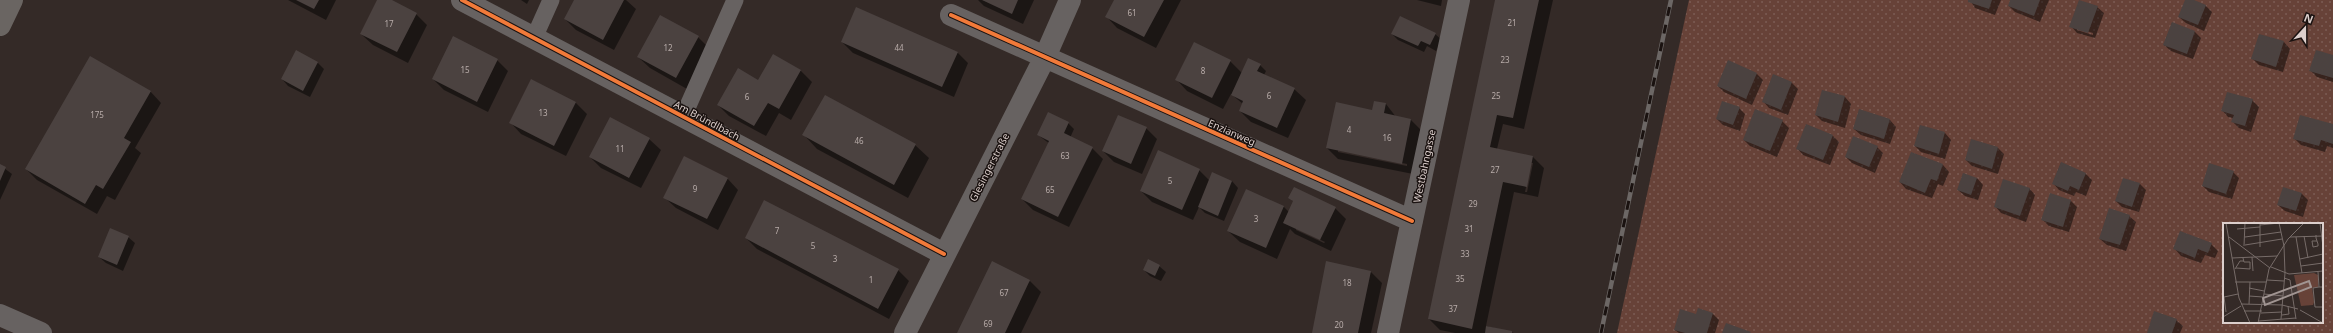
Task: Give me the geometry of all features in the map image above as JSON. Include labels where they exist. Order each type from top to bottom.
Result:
[{"type":"main road","points":[[0,24],[12,0]]},
{"type":"street","name":"Am Bründlbach","points":[[462,0],[944,254]]},
{"type":"street","name":"Glesingerstraße","points":[[905,333],[1045,57],[1070,0]]},
{"type":"street","name":"Westbahngasse","points":[[1388,333],[1460,0]]},
{"type":"street","name":"Enzianweg","points":[[951,15],[1412,221]]},
{"type":"street","points":[[0,315],[41,333]]},
{"type":"lane","points":[[534,38],[552,0]]},
{"type":"lane","points":[[683,117],[736,0]]},
{"type":"shaded area","points":[[1689,0],[2333,0],[2333,333],[1617,333]]},
{"type":"building","points":[[296,0],[319,0],[314,9]]},
{"type":"building","points":[[377,0],[392,0],[417,13],[397,52],[360,34]]},
{"type":"building","points":[[574,0],[624,0],[603,40],[564,19]]},
{"type":"building","points":[[982,0],[1018,0],[1012,14]]},
{"type":"building","points":[[1114,0],[1164,0],[1144,37],[1105,17]]},
{"type":"building","points":[[1495,0],[1539,0],[1513,118],[1497,115],[1490,147],[1533,156],[1527,187],[1503,182],[1472,329],[1428,319]]},
{"type":"building","points":[[1968,0],[1992,0],[1989,9],[1968,2]]},
{"type":"building","points":[[2010,0],[2040,0],[2034,16],[2008,6]]},
{"type":"building","points":[[2079,0],[2098,6],[2088,33],[2069,27]]},
{"type":"building","points":[[2185,0],[2194,0],[2206,5],[2198,25],[2178,17]]},
{"type":"building","points":[[856,7],[958,52],[942,87],[841,42]]},
{"type":"building","points":[[660,15],[699,36],[676,78],[637,57]]},
{"type":"building","points":[[1400,16],[1436,33],[1430,45],[1421,41],[1418,46],[1391,34]]},
{"type":"building","points":[[2172,22],[2195,31],[2187,54],[2163,45]]},
{"type":"building","points":[[2259,34],[2284,41],[2276,67],[2251,59]]},
{"type":"building","points":[[453,36],[498,59],[477,102],[432,79]]},
{"type":"building","points":[[1194,42],[1231,60],[1212,98],[1175,80]]},
{"type":"building","points":[[296,50],[318,62],[303,91],[281,79]]},
{"type":"building","points":[[2316,50],[2333,55],[2333,78],[2309,71]]},
{"type":"building","points":[[773,54],[801,70],[779,109],[768,103],[754,126],[717,105],[738,68],[758,80]]},
{"type":"building","points":[[90,56],[151,91],[124,138],[131,142],[103,189],[96,185],[85,204],[25,169]]},
{"type":"building","points":[[1248,58],[1261,64],[1257,71],[1295,88],[1277,128],[1239,111],[1243,101],[1231,95]]},
{"type":"building","points":[[1728,60],[1757,73],[1746,99],[1717,86]]},
{"type":"building","points":[[1773,74],[1792,82],[1781,110],[1762,102]]},
{"type":"building","points":[[531,79],[576,102],[554,146],[509,123]]},
{"type":"building","points":[[1822,90],[1845,96],[1838,122],[1815,115]]},
{"type":"building","points":[[2227,92],[2253,99],[2245,126],[2231,122],[2234,115],[2221,111]]},
{"type":"building","points":[[825,95],[916,144],[894,185],[802,135]]},
{"type":"building","points":[[1374,101],[1386,103],[1384,113],[1411,119],[1402,164],[1326,148],[1336,102],[1372,110]]},
{"type":"building","points":[[1722,101],[1740,107],[1733,125],[1716,119]]},
{"type":"building","points":[[1755,109],[1783,120],[1770,151],[1743,140]]},
{"type":"building","points":[[1859,109],[1890,119],[1884,139],[1853,129]]},
{"type":"building","points":[[1048,112],[1069,122],[1064,133],[1093,147],[1058,217],[1021,199],[1049,141],[1037,135]]},
{"type":"building","points":[[1118,115],[1147,127],[1131,164],[1102,151]]},
{"type":"building","points":[[2300,115],[2333,124],[2333,144],[2321,140],[2319,146],[2293,139]]},
{"type":"building","points":[[610,117],[650,138],[629,178],[589,157]]},
{"type":"building","points":[[1806,124],[1833,135],[1823,160],[1796,149]]},
{"type":"building","points":[[1920,125],[1945,132],[1939,154],[1914,146]]},
{"type":"building","points":[[1853,136],[1878,146],[1869,167],[1845,157]]},
{"type":"building","points":[[1971,139],[1998,147],[1992,169],[1965,160]]},
{"type":"building","points":[[1158,150],[1200,169],[1182,210],[1140,191]]},
{"type":"building","points":[[1911,152],[1943,164],[1937,181],[1931,179],[1925,193],[1899,182]]},
{"type":"building","points":[[684,156],[728,178],[707,219],[663,198]]},
{"type":"building","points":[[2061,162],[2086,173],[2079,190],[2070,186],[2068,191],[2052,184]]},
{"type":"building","points":[[2209,163],[2234,171],[2226,194],[2202,186]]},
{"type":"building","points":[[0,164],[6,167],[0,181]]},
{"type":"building","points":[[1212,172],[1232,181],[1218,216],[1198,207]]},
{"type":"building","points":[[1963,173],[1977,178],[1971,195],[1957,190]]},
{"type":"building","points":[[2123,178],[2140,183],[2132,207],[2115,201]]},
{"type":"building","points":[[2003,179],[2030,188],[2020,216],[1994,207]]},
{"type":"building","points":[[1294,187],[1336,207],[1320,240],[1283,223],[1293,201],[1288,198]]},
{"type":"building","points":[[2283,187],[2302,193],[2296,211],[2277,205]]},
{"type":"building","points":[[1246,189],[1284,206],[1266,248],[1227,231]]},
{"type":"building","points":[[2050,193],[2071,200],[2063,227],[2041,220]]},
{"type":"building","points":[[764,200],[899,269],[878,309],[745,238]]},
{"type":"building","points":[[2109,208],[2130,215],[2120,245],[2099,239]]},
{"type":"building","points":[[110,228],[129,236],[117,265],[98,257]]},
{"type":"building","points":[[2180,231],[2212,243],[2208,253],[2198,249],[2195,258],[2173,249]]},
{"type":"building","points":[[1148,259],[1160,265],[1155,276],[1143,270]]},
{"type":"building","points":[[992,261],[1030,280],[1005,333],[957,333]]},
{"type":"building","points":[[1326,261],[1371,271],[1358,333],[1312,333]]},
{"type":"building","points":[[1698,308],[1713,313],[1707,333],[1685,333],[1674,330],[1680,309],[1696,314]]},
{"type":"building","points":[[2154,311],[2177,319],[2172,333],[2147,333]]},
{"type":"building","points":[[1726,323],[1751,332],[1722,333]]},
{"type":"building","points":[[1486,326],[1512,331],[1512,333],[1485,333]]},
{"type":"railway","points":[[1601,333],[1671,0]]},
{"type":"cycle path","points":[[462,0],[944,254]]},
{"type":"cycle path","points":[[951,15],[1412,221]]}]
